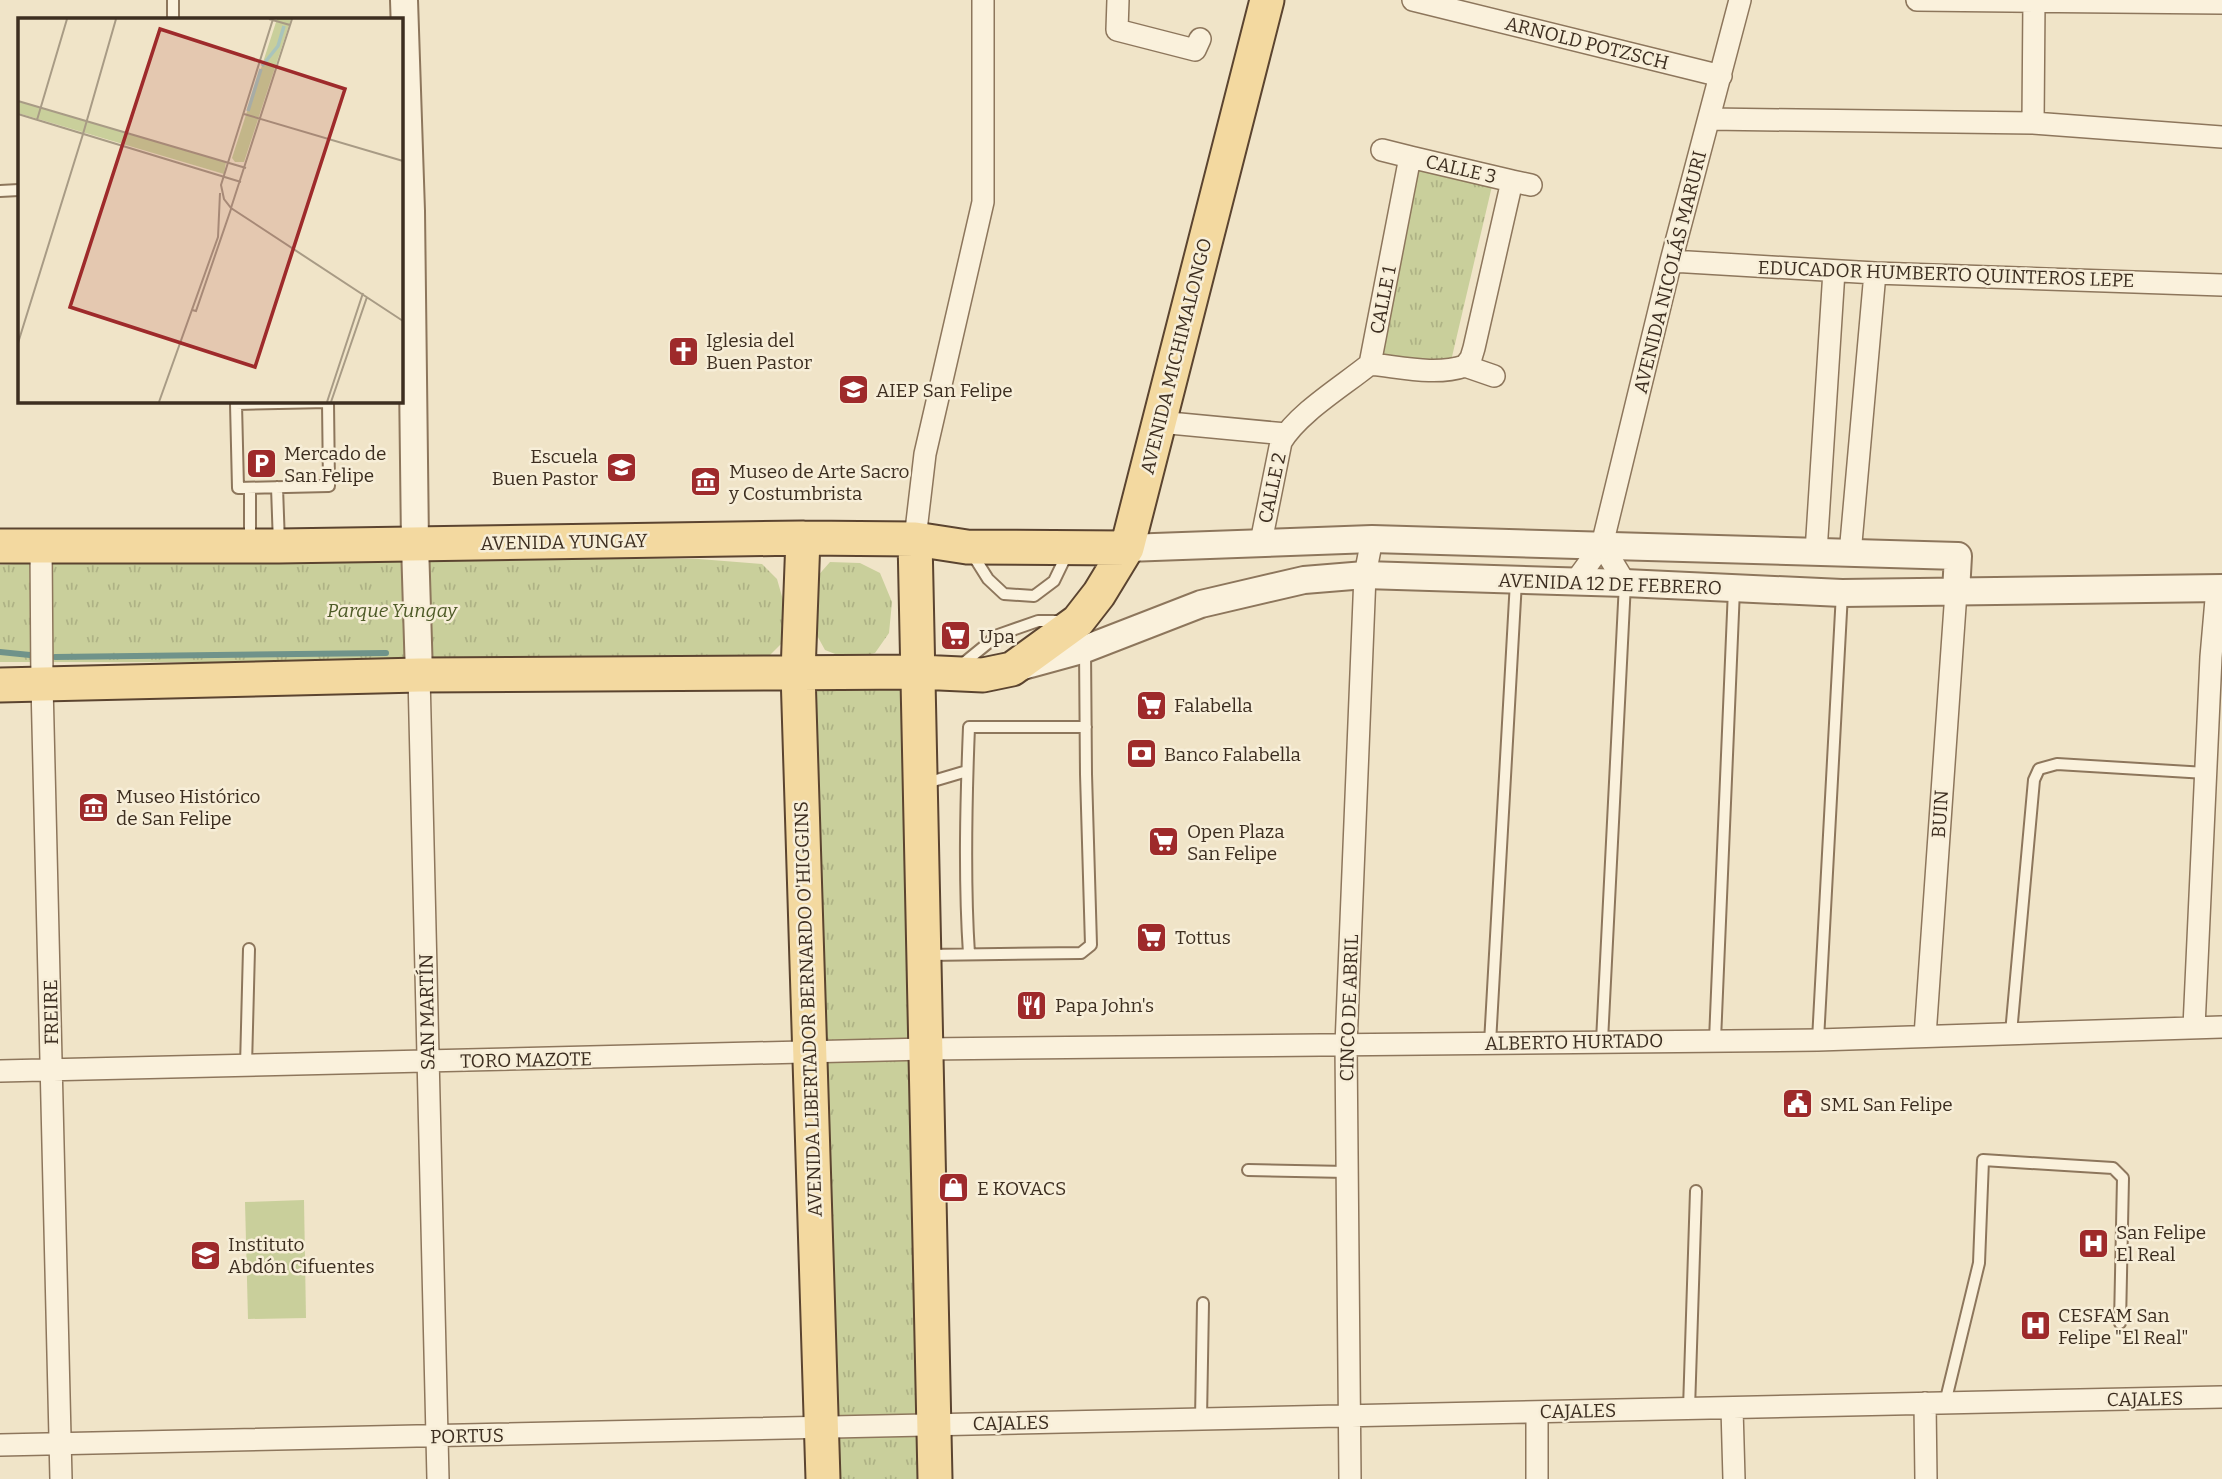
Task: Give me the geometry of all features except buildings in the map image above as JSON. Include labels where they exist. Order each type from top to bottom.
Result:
[{"type":"main road","name":"AVENIDA MICHIMALONGO","points":[[934,673],[983,675],[1012,669],[1081,635],[1098,594],[1127,548],[1267,0]]},
{"type":"main road","name":"AVENIDA YUNGAY","points":[[0,546],[264,546],[803,538],[915,539],[967,547],[1127,548]]},
{"type":"main road","name":"AVENIDA LIBERTADOR BERNARDO O'HIGGINS","points":[[803,538],[798,673],[823,1479]]},
{"type":"main road","points":[[915,539],[934,673],[920,785],[935,1479]]},
{"type":"main road","points":[[0,685],[419,675],[934,673]]},
{"type":"street","name":"SAN MARTÍN","points":[[404,0],[406,206],[438,1479]]},
{"type":"street","points":[[915,539],[925,454],[983,202],[983,0]]},
{"type":"street","points":[[1118,0],[1117,30],[1195,50],[1200,39]]},
{"type":"street","name":"ARNOLD POTZSCH","points":[[1413,0],[1721,76]]},
{"type":"street","name":"AVENIDA NICOLÁS MARURI","points":[[1575,582],[1602,545],[1671,261],[1740,0]]},
{"type":"street","points":[[1917,0],[2222,3]]},
{"type":"street","points":[[2033,124],[2034,1]]},
{"type":"street","points":[[1709,119],[2033,124],[2222,136]]},
{"type":"street","points":[[1382,150],[1410,157]]},
{"type":"street","name":"CALLE 3","points":[[1410,157],[1522,183],[1471,358],[1465,366]]},
{"type":"street","name":"CALLE 1","points":[[1370,364],[1410,157]]},
{"type":"street","name":"EDUCADOR HUMBERTO QUINTEROS LEPE","points":[[1671,261],[1875,273],[2222,285]]},
{"type":"street","points":[[1816,552],[1834,271]]},
{"type":"street","points":[[1850,554],[1875,273]]},
{"type":"street","points":[[1160,422],[1286,434],[1297,422],[1370,364],[1438,371],[1452,371],[1465,366],[1494,376]]},
{"type":"street","name":"CALLE 2","points":[[1261,542],[1281,442],[1286,434]]},
{"type":"street","name":"AVENIDA 12 DE FEBRERO","points":[[1127,548],[1371,539],[1958,556],[1955,592]]},
{"type":"street","name":"CINCO DE ABRIL","points":[[1350,1479],[1346,1045],[1366,576],[1371,539]]},
{"type":"street","name":"FREIRE","points":[[41,545],[61,1479]]},
{"type":"street","points":[[1602,545],[1625,583]]},
{"type":"street","name":"AVENIDA 12 DE FEBRERO","points":[[1081,635],[1304,580],[1366,576],[1625,583],[1842,593],[2219,588]]},
{"type":"street","points":[[2194,1019],[2206,773],[2219,588]]},
{"type":"street","name":"BUIN","points":[[1924,1036],[1955,592]]},
{"type":"street","name":"ALBERTO HURTADO","points":[[926,1049],[1818,1040],[2011,1033],[2194,1019],[2222,1027]]},
{"type":"street","name":"TORO MAZOTE","points":[[0,1071],[926,1049]]},
{"type":"street","name":"CAJALES","points":[[933,1425],[2222,1397]]},
{"type":"street","points":[[1926,1479],[1935,1403]]},
{"type":"street","points":[[1732,1408],[1734,1479]]},
{"type":"street","points":[[1536,1412],[1537,1479]]},
{"type":"street","name":"PORTUS","points":[[0,1445],[933,1425]]},
{"type":"lane","points":[[173,0],[173,18]]},
{"type":"lane","points":[[0,191],[18,190]]},
{"type":"lane","points":[[328,402],[329,486],[277,487],[238,488],[236,404],[328,402]]},
{"type":"lane","points":[[264,546],[277,487]]},
{"type":"lane","points":[[250,488],[264,546]]},
{"type":"lane","points":[[967,547],[988,579],[1004,594],[1034,596],[1054,581],[1071,547]]},
{"type":"lane","points":[[1490,1043],[1516,580]]},
{"type":"lane","points":[[1602,1041],[1625,583]]},
{"type":"lane","points":[[1715,1040],[1734,589]]},
{"type":"lane","points":[[1818,1040],[1842,593]]},
{"type":"lane","points":[[924,955],[1081,953],[1091,945],[1081,635],[1038,621],[998,635],[934,673]]},
{"type":"lane","points":[[969,954],[966,907],[969,727],[1086,727]]},
{"type":"lane","points":[[2011,1033],[2034,780],[2039,769],[2057,764],[2206,773]]},
{"type":"lane","points":[[920,785],[967,771]]},
{"type":"lane","points":[[246,1066],[249,949]]},
{"type":"lane","points":[[1935,1403],[1979,1264],[1983,1160],[2113,1168],[2123,1178],[2120,1323]]},
{"type":"lane","points":[[1248,1170],[1347,1172]]},
{"type":"lane","points":[[1689,1409],[1696,1191]]},
{"type":"lane","points":[[1202,1419],[1203,1303]]},
{"type":"green space","points":[[1417,164],[1492,186],[1451,361],[1383,356]]},
{"type":"green space","name":"Parque Yungay","points":[[395,557],[699,559],[762,564],[777,579],[783,600],[785,625],[782,643],[762,663],[0,662],[0,565],[42,562]]},
{"type":"green space","points":[[830,562],[860,563],[880,573],[892,602],[889,633],[875,653],[848,659],[825,650],[808,619],[808,587]]},
{"type":"green space","points":[[811,679],[900,680],[903,694],[922,1479],[828,1479]]},
{"type":"green space","points":[[304,1200],[306,1318],[248,1319],[245,1202]]},
{"type":"waterway","points":[[0,652],[30,655]]},
{"type":"waterway","points":[[55,657],[386,653]]},
{"type":"place","name":"Iglesia del Buen Pastor","points":[[683,351]]},
{"type":"place","name":"AIEP San Felipe","points":[[853,390]]},
{"type":"place","name":"Mercado de San Felipe","points":[[261,464]]},
{"type":"place","name":"Escuela Buen Pastor","points":[[621,467]]},
{"type":"place","name":"Museo de Arte Sacro y Costumbrista","points":[[706,482]]},
{"type":"place","name":"Upa","points":[[956,636]]},
{"type":"place","name":"Falabella","points":[[1151,705]]},
{"type":"place","name":"Banco Falabella","points":[[1141,754]]},
{"type":"place","name":"Museo Histórico de San Felipe","points":[[93,807]]},
{"type":"place","name":"Open Plaza San Felipe","points":[[1164,842]]},
{"type":"place","name":"Tottus","points":[[1152,937]]},
{"type":"place","name":"Papa John's","points":[[1032,1005]]},
{"type":"place","name":"SML San Felipe","points":[[1797,1104]]},
{"type":"place","name":"E KOVACS","points":[[954,1188]]},
{"type":"place","name":"San Felipe El Real","points":[[2093,1243]]},
{"type":"place","name":"Instituto Abdón Cifuentes","points":[[205,1255]]},
{"type":"place","name":"CESFAM San Felipe \"El Real\"","points":[[2035,1326]]}]
